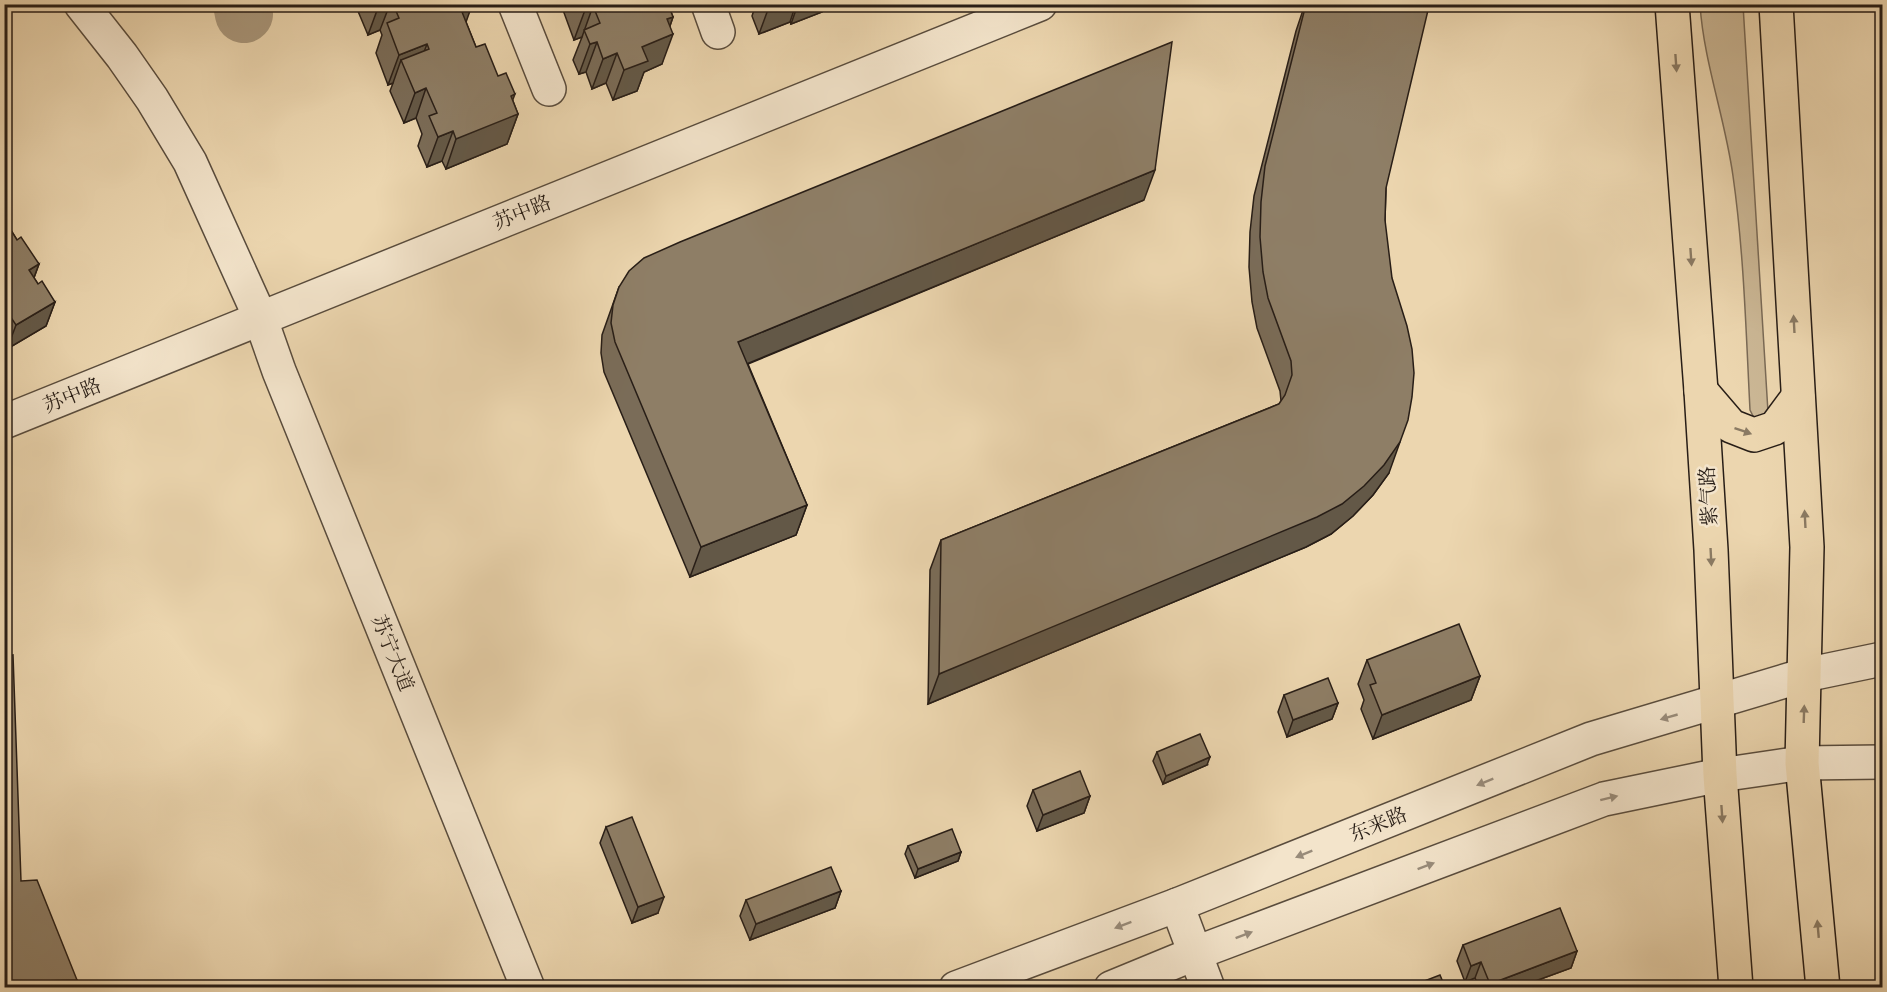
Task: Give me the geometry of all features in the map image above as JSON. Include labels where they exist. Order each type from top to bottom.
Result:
[{"type":"main road","name":"紫气路","points":[[1672,4],[1701,391],[1720,775],[1736,987]]},
{"type":"main road","points":[[1776,4],[1807,547],[1802,763],[1823,987]]},
{"type":"main road","points":[[1701,391],[1731,426],[1754,435],[1775,428],[1798,397]]},
{"type":"street","name":"苏宁大道","points":[[81,4],[146,90],[190,162],[260,318],[279,371],[528,987]]},
{"type":"street","points":[[515,4],[549,89]]},
{"type":"street","name":"苏中路","points":[[4,422],[1040,4]]},
{"type":"street","name":"东来路","points":[[956,987],[1177,905],[1591,739],[1718,703],[1805,675],[1882,659]]},
{"type":"street","points":[[1111,987],[1604,799],[1720,775],[1802,763],[1882,762]]},
{"type":"street","points":[[1177,905],[1208,987]]},
{"type":"shaded area","points":[[1700,5],[1743,5],[1768,412],[1766,416],[1754,418],[1750,410],[1737,205],[1725,133],[1702,27]]},
{"type":"building","points":[[393,4],[469,4],[471,8],[462,12],[476,47],[485,44],[498,76],[506,73],[515,94],[511,96],[518,114],[456,139],[453,131],[438,137],[429,116],[437,113],[426,88],[415,93],[401,60],[429,49],[427,44],[399,55],[387,23],[399,18]]},
{"type":"building","points":[[583,4],[668,4],[673,17],[667,19],[673,34],[642,47],[648,61],[624,70],[617,53],[603,59],[597,42],[590,44],[584,30],[600,23],[593,6],[585,10]]},
{"type":"building","points":[[1306,4],[1423,4],[1429,6],[1386,188],[1385,220],[1392,278],[1407,326],[1414,373],[1408,420],[1400,442],[1384,465],[1364,486],[1342,504],[1317,517],[939,674],[941,540],[1279,404],[1285,395],[1292,375],[1291,361],[1268,298],[1263,272],[1260,237],[1261,202],[1265,166]]},
{"type":"building","points":[[1172,42],[1155,170],[738,342],[807,505],[701,547],[615,342],[611,323],[613,305],[619,287],[629,271],[644,258],[680,242]]},
{"type":"building","points":[[4,219],[17,240],[21,237],[39,264],[29,270],[38,284],[42,281],[55,302],[16,325],[12,319],[6,323],[4,321]]},
{"type":"building","points":[[1459,624],[1480,676],[1382,715],[1370,685],[1376,683],[1367,660]]},
{"type":"building","points":[[4,646],[9,646],[9,656],[13,655],[21,881],[37,880],[77,980],[4,982]]},
{"type":"building","points":[[1328,678],[1338,703],[1293,720],[1284,695]]},
{"type":"building","points":[[1200,734],[1210,757],[1166,776],[1157,752]]},
{"type":"building","points":[[1080,771],[1090,796],[1043,815],[1033,790]]},
{"type":"building","points":[[632,817],[664,897],[638,907],[606,827]]},
{"type":"building","points":[[952,829],[961,852],[918,869],[908,846]]},
{"type":"building","points":[[831,867],[841,891],[756,924],[746,900]]},
{"type":"building","points":[[1560,908],[1577,951],[1490,984],[1481,962],[1471,966],[1463,945]]},
{"type":"building","points":[[1440,975],[1445,987],[1409,987]]},
{"type":"waterway","points":[[242,4],[244,14]]}]
